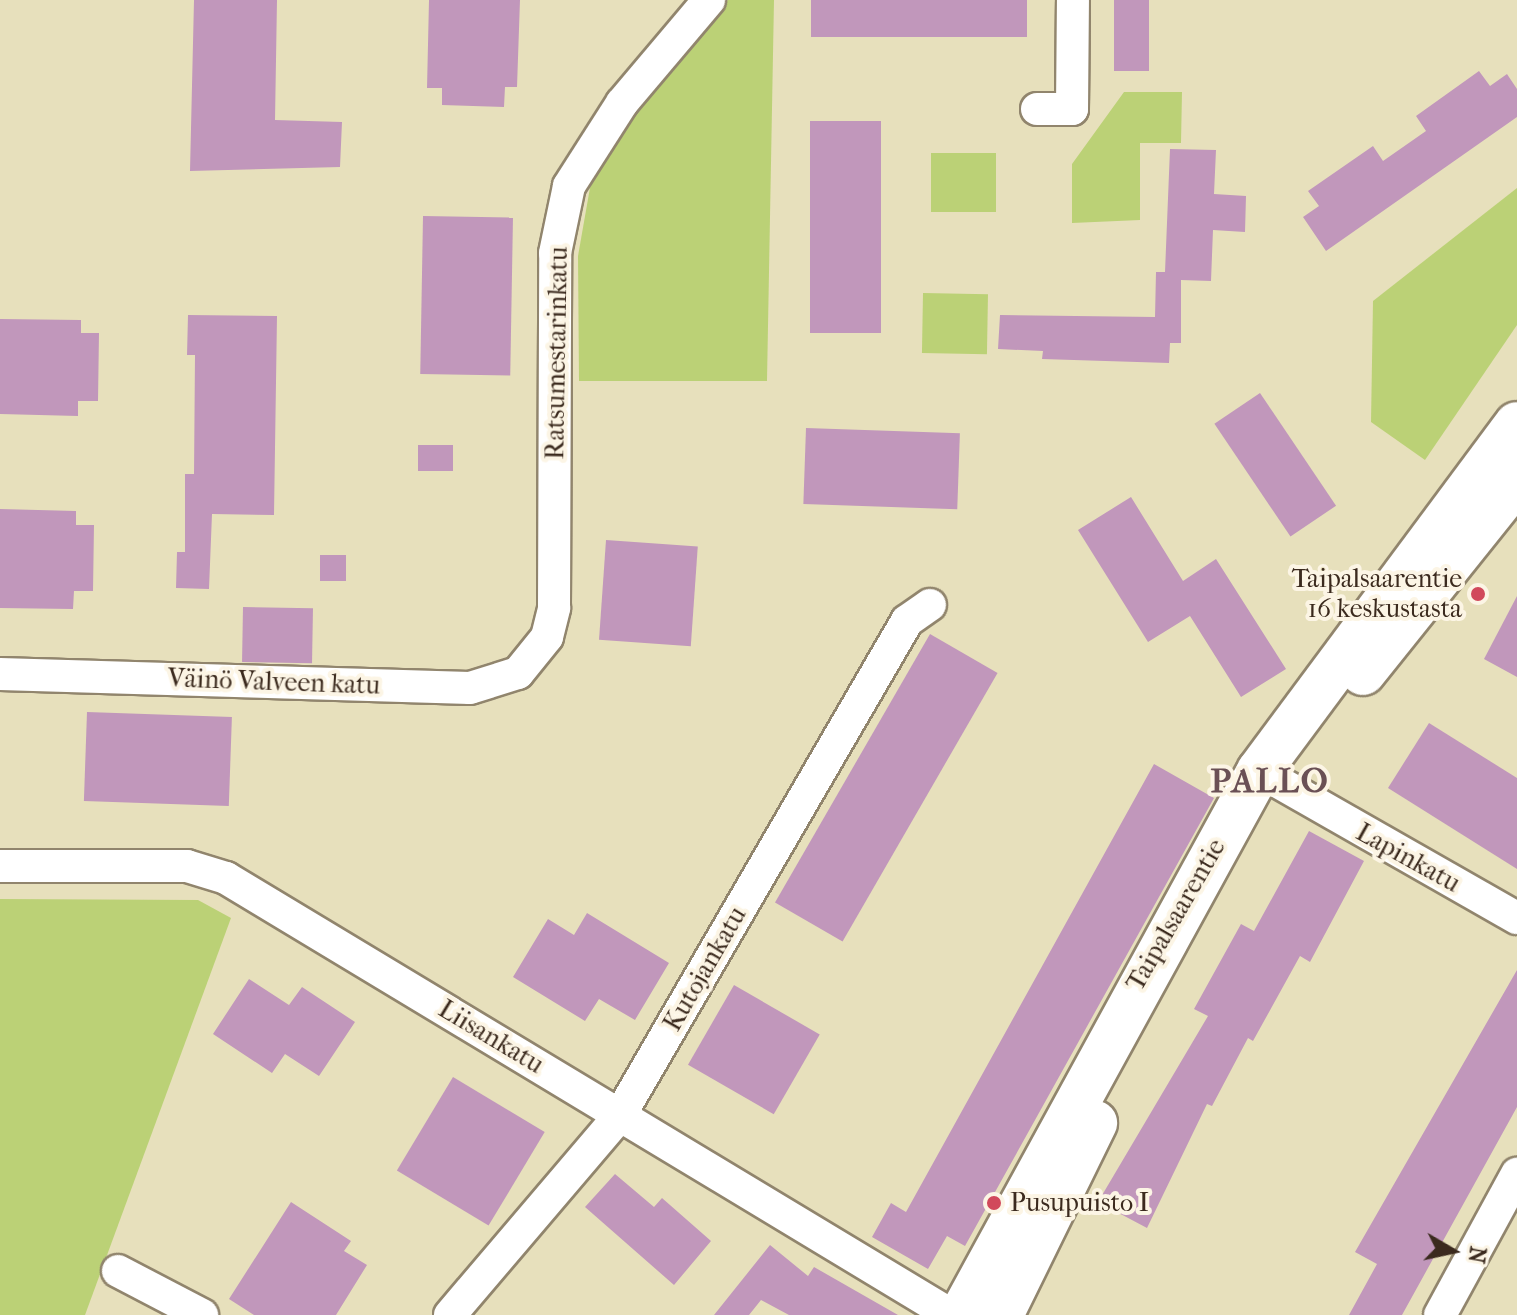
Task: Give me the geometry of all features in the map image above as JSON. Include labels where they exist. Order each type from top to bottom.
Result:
[{"type":"main road","name":"Taipalsaarentie","points":[[961,1315],[1361,624],[1517,424]]},
{"type":"main road","name":"Taipalsaarentie","points":[[1001,1315],[1270,778],[1517,481]]},
{"type":"street","name":"Ratsumestarinkatu","points":[[537,654],[554,608],[555,253],[569,186],[622,103],[709,0]]},
{"type":"street","points":[[1037,109],[1072,109],[1073,0]]},
{"type":"street","name":"Kutojankatu","points":[[450,1315],[620,1115],[907,621],[930,605]]},
{"type":"street","name":"Väinö Valveen katu","points":[[0,674],[470,688],[518,673],[537,654]]},
{"type":"street","name":"Lapinkatu","points":[[1270,778],[1517,918]]},
{"type":"street","name":"Liisankatu","points":[[0,866],[187,866],[226,878],[951,1315]]},
{"type":"street","points":[[1440,1315],[1517,1174]]},
{"type":"street","points":[[118,1271],[202,1315]]},
{"type":"green space","points":[[728,0],[774,0],[767,381],[579,381],[578,256],[591,182],[622,126]]},
{"type":"green space","points":[[1124,92],[1182,92],[1181,143],[1140,143],[1140,220],[1072,223],[1072,164]]},
{"type":"green space","points":[[931,153],[996,153],[996,212],[931,212]]},
{"type":"green space","points":[[1517,188],[1517,325],[1425,460],[1371,422],[1373,301]]},
{"type":"green space","points":[[923,293],[988,294],[987,354],[922,353]]},
{"type":"green space","points":[[0,899],[198,900],[231,918],[85,1315],[0,1315]]},
{"type":"building","points":[[194,0],[277,0],[275,120],[342,122],[340,167],[190,171]]},
{"type":"building","points":[[429,0],[520,0],[517,87],[505,87],[504,107],[442,105],[442,88],[427,88]]},
{"type":"building","points":[[811,0],[1027,0],[1027,37],[811,37]]},
{"type":"building","points":[[1114,0],[1149,0],[1149,71],[1114,71]]},
{"type":"building","points":[[1479,71],[1490,86],[1507,74],[1517,89],[1517,117],[1326,251],[1303,217],[1319,206],[1308,191],[1373,146],[1383,161],[1426,131],[1416,116]]},
{"type":"building","points":[[810,121],[881,121],[881,333],[810,333]]},
{"type":"building","points":[[1170,149],[1216,150],[1214,194],[1246,196],[1245,232],[1213,230],[1211,281],[1181,280],[1181,343],[1170,343],[1169,363],[1042,359],[1043,351],[998,349],[1000,315],[1155,317],[1156,272],[1165,272]]},
{"type":"building","points":[[423,216],[513,218],[510,376],[420,374]]},
{"type":"building","points":[[188,315],[277,316],[274,515],[212,514],[209,589],[176,588],[177,552],[185,552],[185,474],[194,474],[195,355],[187,355]]},
{"type":"building","points":[[0,319],[81,320],[81,333],[99,333],[98,401],[78,401],[78,416],[0,414]]},
{"type":"building","points":[[1260,393],[1336,506],[1290,537],[1214,424]]},
{"type":"building","points":[[806,428],[960,433],[957,509],[803,504]]},
{"type":"building","points":[[418,445],[453,445],[453,471],[418,471]]},
{"type":"building","points":[[1131,497],[1183,581],[1216,559],[1286,669],[1241,697],[1190,616],[1148,642],[1078,530]]},
{"type":"building","points":[[0,509],[76,511],[76,525],[94,525],[93,591],[74,591],[73,609],[0,608]]},
{"type":"building","points":[[606,540],[698,546],[691,646],[599,640]]},
{"type":"building","points":[[320,555],[346,555],[346,581],[320,581]]},
{"type":"building","points":[[1517,596],[1517,677],[1484,659]]},
{"type":"building","points":[[243,607],[313,608],[312,663],[242,662]]},
{"type":"building","points":[[930,634],[998,673],[843,941],[775,902]]},
{"type":"building","points":[[87,712],[232,717],[229,806],[84,801]]},
{"type":"building","points":[[1429,723],[1517,778],[1517,869],[1388,788]]},
{"type":"building","points":[[1154,764],[1214,798],[965,1246],[947,1236],[928,1269],[872,1237],[891,1203],[906,1212]]},
{"type":"building","points":[[1309,831],[1364,861],[1310,962],[1300,956],[1253,1041],[1248,1038],[1212,1106],[1207,1104],[1147,1228],[1098,1202],[1208,1016],[1194,1009],[1241,924],[1254,931]]},
{"type":"building","points":[[587,913],[669,963],[635,1020],[599,999],[585,1021],[513,977],[548,919],[574,935]]},
{"type":"building","points":[[1517,970],[1517,1107],[1402,1315],[1349,1315],[1377,1264],[1355,1252]]},
{"type":"building","points":[[249,979],[289,1005],[302,987],[355,1022],[319,1076],[285,1054],[272,1073],[213,1034]]},
{"type":"building","points":[[734,985],[820,1034],[774,1114],[688,1065]]},
{"type":"building","points":[[453,1077],[545,1132],[489,1226],[397,1170]]},
{"type":"building","points":[[615,1174],[654,1207],[662,1198],[711,1241],[674,1285],[585,1207]]},
{"type":"building","points":[[291,1202],[351,1241],[344,1251],[367,1265],[336,1315],[254,1315],[229,1299]]},
{"type":"building","points":[[770,1245],[808,1276],[814,1267],[898,1315],[789,1315],[761,1300],[749,1315],[714,1315]]},
{"type":"place","name":"Taipalsaarentie 16 keskustasta","points":[[1478,594]]},
{"type":"place","name":"Pusupuisto I","points":[[994,1203]]},
{"type":"district","name":"PALLO","points":[[1270,782]]}]
